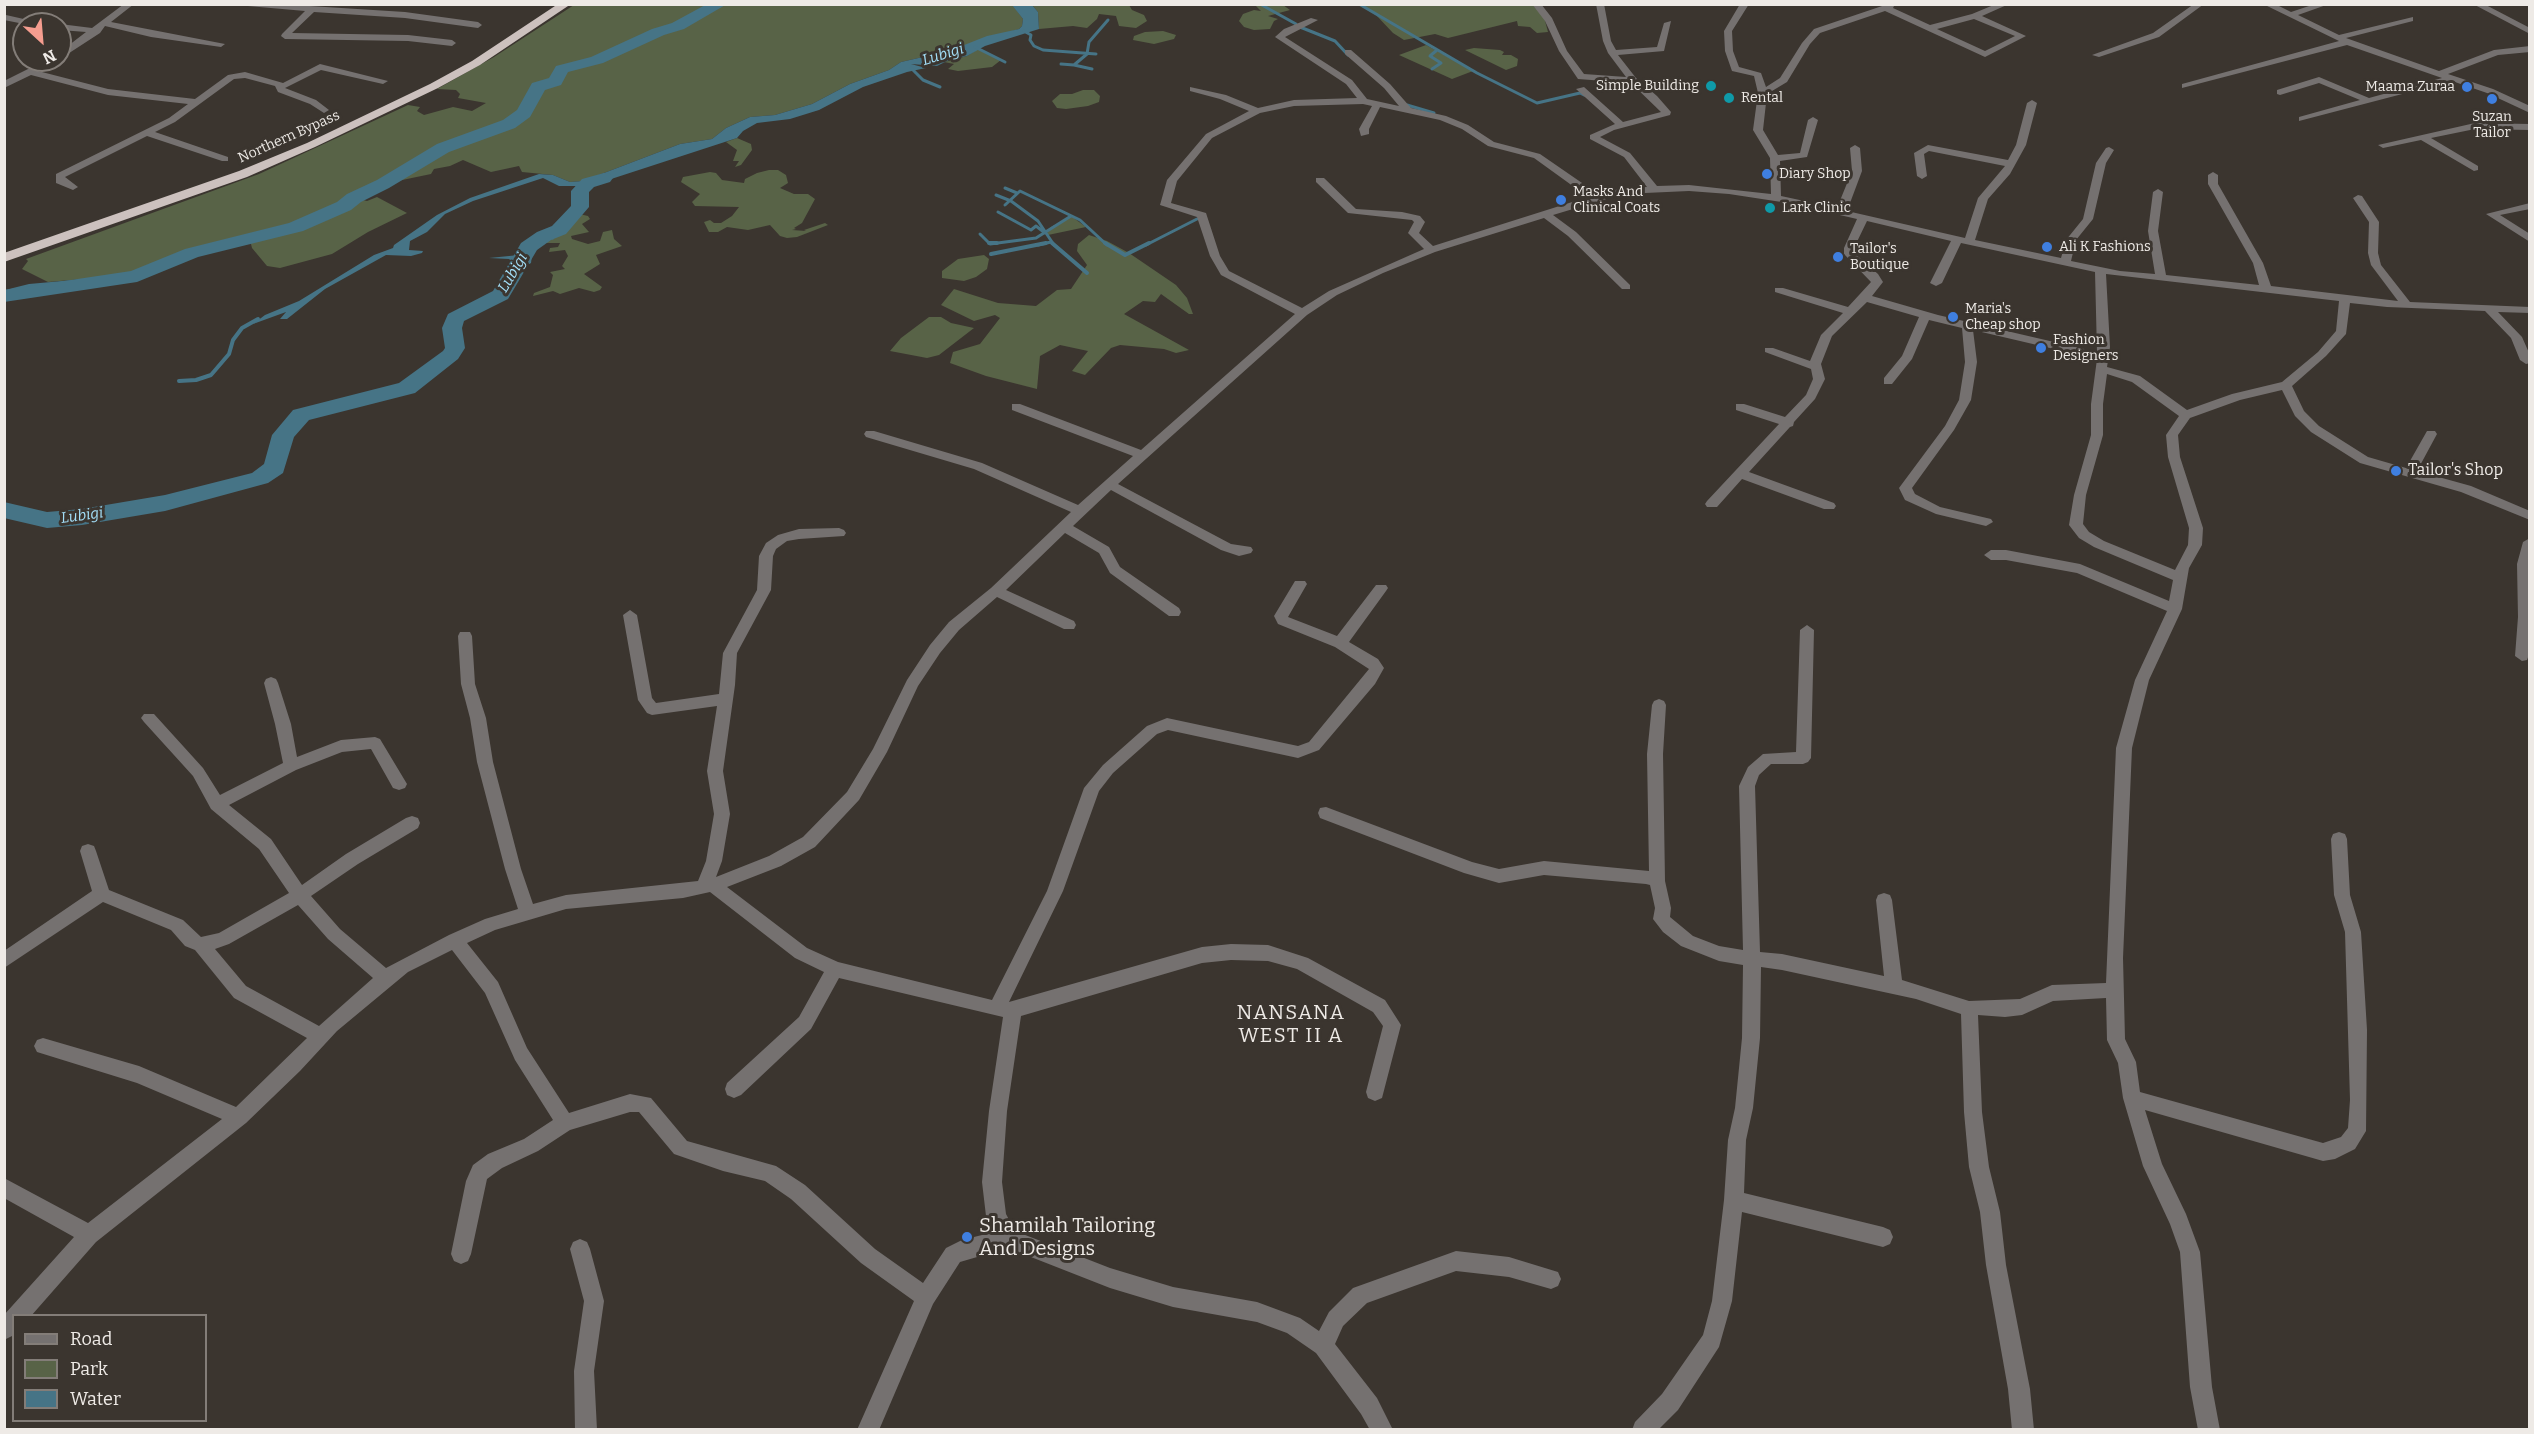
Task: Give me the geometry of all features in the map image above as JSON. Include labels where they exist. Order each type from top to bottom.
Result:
[{"type":"highway","name":"Northern Bypass","points":[[5,255],[303,137],[424,80],[485,45],[546,4]]},
{"type":"highway","name":"Northern Bypass","points":[[5,255],[243,174],[311,145],[434,86],[476,63],[566,4]]},
{"type":"street","points":[[72,48],[130,4]]},
{"type":"street","points":[[229,4],[414,15],[478,25]]},
{"type":"street","points":[[353,12],[361,4]]},
{"type":"street","points":[[1536,4],[1549,20],[1563,51],[1581,77],[1633,80]]},
{"type":"street","points":[[1600,4],[1603,33],[1612,53],[1633,80],[1654,98],[1666,114],[1621,125],[1593,137],[1627,155],[1653,188]]},
{"type":"street","points":[[1745,4],[1728,31],[1729,51],[1736,69],[1758,75],[1763,93],[1758,130],[1774,158],[1776,198]]},
{"type":"street","points":[[1763,93],[1784,80],[1806,43],[1817,31],[1898,4]]},
{"type":"street","points":[[1930,28],[1975,16],[2005,4]]},
{"type":"street","points":[[2096,55],[2156,35],[2200,4]]},
{"type":"street","points":[[2268,4],[2336,38],[2490,91],[2529,110]]},
{"type":"street","points":[[2290,15],[2325,4]]},
{"type":"street","points":[[2477,4],[2529,32]]},
{"type":"street","points":[[1884,8],[1985,54],[2022,36],[1975,16]]},
{"type":"street","points":[[312,9],[285,36],[408,38],[452,43]]},
{"type":"street","points":[[2336,38],[2410,19]]},
{"type":"street","points":[[1314,20],[1287,31],[1279,37],[1349,82],[1363,101]]},
{"type":"street","points":[[1612,53],[1661,49],[1668,23]]},
{"type":"street","points":[[106,24],[152,34],[221,44]]},
{"type":"street","points":[[72,28],[97,31]]},
{"type":"street","points":[[2185,86],[2347,42]]},
{"type":"street","points":[[2439,74],[2497,52],[2529,50]]},
{"type":"street","points":[[1347,52],[1387,86],[1406,108]]},
{"type":"street","points":[[282,87],[320,67],[383,81]]},
{"type":"street","points":[[7,81],[31,72],[108,92],[198,102]]},
{"type":"street","points":[[73,187],[60,181],[60,176],[148,133],[198,102],[226,80],[237,76],[272,81],[282,87],[281,90],[313,102],[324,110]]},
{"type":"street","points":[[2302,119],[2452,78]]},
{"type":"street","points":[[2280,92],[2319,80],[2367,100]]},
{"type":"street","points":[[1193,89],[1219,96],[1257,111]]},
{"type":"street","points":[[1581,89],[1621,125]]},
{"type":"street","points":[[1303,313],[1225,273],[1215,256],[1202,215],[1165,205],[1172,180],[1209,136],[1257,111],[1294,103],[1363,101],[1406,108],[1460,124],[1491,144],[1533,154],[1596,198]]},
{"type":"street","points":[[1364,134],[1364,129],[1378,103]]},
{"type":"street","points":[[1969,243],[1983,198],[2011,164],[2020,145],[2032,103]]},
{"type":"street","points":[[1774,158],[1804,155],[1813,120]]},
{"type":"street","points":[[2383,145],[2475,126],[2529,127]]},
{"type":"street","points":[[148,133],[225,159]]},
{"type":"street","points":[[2423,137],[2474,168]]},
{"type":"street","points":[[1841,212],[1857,171],[1855,148]]},
{"type":"street","points":[[1922,176],[1919,153],[1928,148],[2011,164]]},
{"type":"street","points":[[2065,263],[2070,240],[2088,219],[2101,163],[2109,150]]},
{"type":"street","points":[[2213,175],[2213,184],[2258,263],[2266,288]]},
{"type":"street","points":[[1320,180],[1352,211],[1416,218],[1420,222],[1413,233],[1431,250]]},
{"type":"street","points":[[19,1314],[89,1235],[239,1117],[345,1011],[386,978],[420,957],[491,924],[574,901],[709,886],[749,872],[809,842],[836,816],[858,787],[879,752],[912,684],[935,649],[954,626],[996,591],[1080,511],[1303,313],[1333,293],[1379,270],[1431,250],[1623,191],[1653,188],[1716,190],[1776,198],[1969,243],[2100,270],[2408,305],[2529,309]]},
{"type":"street","points":[[2158,192],[2153,231],[2161,278]]},
{"type":"street","points":[[2358,198],[2374,222],[2373,253],[2376,265],[2408,305]]},
{"type":"street","points":[[2529,206],[2490,214],[2529,238]]},
{"type":"street","points":[[1545,214],[1572,234],[1626,287]]},
{"type":"street","points":[[1815,367],[1827,335],[1849,311],[1866,298],[1877,282],[1870,272],[1853,258],[1849,248],[1863,218]]},
{"type":"street","points":[[1936,284],[1957,240]]},
{"type":"street","points":[[2100,270],[2104,347],[2097,404],[2097,435],[2079,495],[2076,525],[2084,535],[2099,544],[2180,578]]},
{"type":"street","points":[[1779,290],[1849,311]]},
{"type":"street","points":[[1866,298],[2102,363],[2136,380],[2186,415]]},
{"type":"street","points":[[2209,1430],[2201,1387],[2190,1252],[2179,1221],[2153,1166],[2132,1098],[2127,1062],[2116,1040],[2114,990],[2124,748],[2142,680],[2175,609],[2180,578],[2194,544],[2196,528],[2174,457],[2172,435],[2186,415],[2236,397],[2286,385],[2322,354],[2342,332],[2345,298]]},
{"type":"street","points":[[2489,309],[2516,337],[2526,360]]},
{"type":"street","points":[[1888,381],[1908,357],[1925,315]]},
{"type":"street","points":[[1967,325],[1971,363],[1965,400],[1950,427],[1905,489],[1910,497],[1936,510],[1986,522]]},
{"type":"street","points":[[1712,504],[1739,472],[1789,423],[1816,387],[1820,375],[1815,367],[1769,350]]},
{"type":"street","points":[[2286,385],[2299,413],[2331,442],[2364,460],[2466,489],[2529,516]]},
{"type":"street","points":[[1016,407],[1143,455]]},
{"type":"street","points":[[1740,407],[1789,423]]},
{"type":"street","points":[[870,434],[978,466],[1080,511]]},
{"type":"street","points":[[2409,474],[2431,434]]},
{"type":"street","points":[[1739,472],[1829,506]]},
{"type":"street","points":[[1111,485],[1226,547],[1239,551],[1246,550]]},
{"type":"street","points":[[1065,527],[1104,549],[1115,570],[1174,612]]},
{"type":"street","points":[[709,886],[722,814],[715,771],[731,648],[761,597],[765,562],[771,546],[777,540],[790,536],[839,533]]},
{"type":"street","points":[[2522,656],[2525,617],[2523,564],[2529,542]]},
{"type":"street","points":[[1991,555],[2006,555],[2080,569],[2175,609]]},
{"type":"street","points":[[1008,1238],[996,1216],[992,1182],[1005,1009],[1055,891],[1088,796],[1108,769],[1152,730],[1162,725],[1298,752],[1314,746],[1370,680],[1377,668],[1340,643],[1283,620],[1281,616],[1300,584]]},
{"type":"street","points":[[1340,643],[1381,588]]},
{"type":"street","points":[[996,591],[1069,625]]},
{"type":"street","points":[[630,615],[645,700],[652,709],[726,699]]},
{"type":"street","points":[[1643,1430],[1670,1402],[1712,1340],[1722,1301],[1734,1200],[1737,1140],[1744,1108],[1750,1057],[1752,959],[1747,786],[1753,771],[1768,758],[1803,758],[1807,630]]},
{"type":"street","points":[[465,636],[468,684],[478,718],[485,762],[507,847],[528,913]]},
{"type":"street","points":[[271,683],[283,724],[291,766]]},
{"type":"street","points":[[1659,705],[1655,754],[1658,881],[1663,908],[1661,919],[1687,941],[1719,953],[1782,962],[1917,991],[1969,1009],[2022,1007],[2052,993],[2114,990]]},
{"type":"street","points":[[149,718],[198,771],[217,804],[265,844],[300,895],[334,934],[386,978]]},
{"type":"street","points":[[217,804],[291,766],[341,746],[375,743],[399,784]]},
{"type":"street","points":[[1326,813],[1470,868],[1499,876],[1534,869],[1557,868],[1626,873],[1658,881]]},
{"type":"street","points":[[201,945],[223,939],[300,895],[352,859],[412,823]]},
{"type":"street","points":[[2132,1098],[2323,1152],[2335,1150],[2348,1143],[2357,1131],[2358,1030],[2353,932],[2342,895],[2339,839]]},
{"type":"street","points":[[88,851],[100,883],[101,894]]},
{"type":"street","points":[[709,886],[801,953],[835,969],[1005,1009],[1202,955],[1231,952],[1268,953],[1302,963],[1379,1006],[1392,1025],[1375,1092]]},
{"type":"street","points":[[101,894],[177,925],[191,941],[201,945],[240,992],[321,1036]]},
{"type":"street","points":[[4,961],[101,894]]},
{"type":"street","points":[[1884,900],[1894,987]]},
{"type":"street","points":[[455,940],[492,988],[521,1054],[565,1124]]},
{"type":"street","points":[[734,1089],[805,1023],[835,969]]},
{"type":"street","points":[[1969,1009],[1973,1112],[1979,1167],[1990,1212],[1996,1265],[2019,1389],[2024,1430]]},
{"type":"street","points":[[43,1046],[139,1075],[239,1117]]},
{"type":"street","points":[[461,1254],[476,1181],[480,1172],[495,1161],[531,1145],[565,1124],[630,1103],[644,1104],[681,1148],[723,1162],[769,1173],[798,1192],[868,1256],[926,1297]]},
{"type":"street","points":[[4,1186],[89,1235]]},
{"type":"street","points":[[1734,1200],[1883,1238]]},
{"type":"street","points":[[868,1430],[926,1297],[952,1255],[962,1250],[1008,1238],[1110,1278],[1173,1297],[1257,1312],[1293,1325],[1323,1346],[1369,1406],[1382,1430]]},
{"type":"street","points":[[580,1249],[594,1301],[584,1371],[586,1430]]},
{"type":"street","points":[[1323,1346],[1336,1319],[1360,1295],[1456,1261],[1509,1267],[1551,1279]]},
{"type":"green space","points":[[1012,4],[1023,19],[1019,29],[949,51],[901,62],[889,70],[850,84],[812,104],[775,115],[750,117],[726,128],[712,139],[680,144],[583,181],[570,182],[553,175],[522,172],[519,166],[491,172],[463,160],[450,166],[434,169],[431,174],[383,184],[355,198],[367,201],[377,197],[407,213],[368,232],[332,254],[280,268],[267,266],[252,248],[250,240],[192,253],[146,270],[118,276],[48,282],[22,269],[28,261],[26,259],[259,174],[408,105],[420,107],[417,111],[424,115],[453,107],[472,111],[486,103],[458,98],[460,94],[456,90],[437,89],[494,57],[574,5]]},
{"type":"green space","points":[[1032,5],[1129,5],[1132,10],[1144,15],[1147,21],[1136,28],[1119,26],[1116,16],[1099,14],[1087,28],[1073,26],[1039,29],[1038,12]]},
{"type":"green space","points":[[1255,5],[1283,5],[1290,10],[1268,16],[1278,19],[1274,21],[1270,29],[1254,30],[1244,27],[1239,21],[1243,14],[1254,10],[1261,11]]},
{"type":"green space","points":[[1359,5],[1533,5],[1544,17],[1548,32],[1537,33],[1530,27],[1518,26],[1517,21],[1448,38],[1435,34],[1404,40],[1393,33],[1376,15]]},
{"type":"green space","points":[[1163,31],[1176,35],[1174,39],[1154,44],[1133,40],[1134,36],[1145,32]]},
{"type":"green space","points":[[1426,45],[1473,71],[1452,79],[1399,55]]},
{"type":"green space","points":[[1474,48],[1500,50],[1504,52],[1502,55],[1511,55],[1518,59],[1517,66],[1506,70],[1465,50]]},
{"type":"green space","points":[[978,49],[1001,60],[992,67],[958,71],[948,69],[954,64],[944,62],[967,56]]},
{"type":"green space","points":[[1083,90],[1094,90],[1100,96],[1099,102],[1066,109],[1057,108],[1052,101],[1060,94],[1072,94]]},
{"type":"green space","points":[[737,138],[751,144],[752,150],[741,165],[735,167],[739,161],[733,161],[737,150],[726,142]]},
{"type":"green space","points":[[769,170],[778,170],[786,175],[788,183],[780,188],[794,194],[808,194],[815,199],[802,223],[792,230],[806,231],[804,230],[825,223],[828,225],[797,237],[787,238],[780,236],[770,225],[748,230],[727,227],[718,232],[709,232],[704,222],[710,220],[714,223],[721,223],[732,216],[739,207],[695,206],[692,202],[700,194],[681,182],[683,177],[710,172],[716,173],[722,180],[744,183],[745,179]]},
{"type":"green space","points":[[575,213],[588,216],[590,219],[582,224],[589,232],[571,236],[572,239],[588,244],[600,241],[603,232],[612,230],[614,239],[622,246],[596,255],[600,264],[584,274],[602,287],[594,292],[579,288],[560,294],[553,291],[533,296],[534,293],[550,287],[553,275],[550,272],[565,269],[562,266],[568,256],[565,250],[549,252],[550,248],[558,247],[560,243],[539,243],[554,237],[557,234],[552,233],[559,230]]},
{"type":"green space","points":[[1071,216],[1086,227],[1048,235],[1051,227]]},
{"type":"green space","points":[[1089,235],[1107,241],[1129,253],[1176,285],[1187,298],[1193,314],[1189,314],[1161,294],[1155,302],[1143,301],[1124,314],[1189,350],[1176,353],[1164,349],[1120,345],[1111,348],[1085,375],[1072,371],[1088,351],[1060,345],[1040,356],[1037,389],[986,376],[950,363],[953,352],[980,344],[1000,318],[995,315],[974,321],[941,305],[954,289],[998,303],[1036,306],[1057,290],[1071,289],[1087,265],[1077,251],[1078,244]]},
{"type":"green space","points":[[984,255],[989,259],[987,269],[976,277],[964,281],[942,278],[942,271],[958,259]]},
{"type":"green space","points":[[929,317],[941,317],[951,323],[974,328],[939,355],[927,358],[890,351],[901,338]]},
{"type":"water","points":[[1012,5],[1032,5],[1038,12],[1039,29],[985,46],[967,56],[949,60],[937,66],[911,64],[926,68],[863,87],[819,110],[790,119],[757,123],[743,131],[737,138],[602,182],[592,187],[580,198],[574,195],[580,186],[559,186],[543,178],[473,201],[445,214],[427,232],[410,241],[409,250],[423,251],[422,253],[411,256],[386,255],[325,289],[287,319],[280,319],[286,312],[253,324],[265,315],[299,301],[374,255],[393,248],[394,245],[437,215],[470,198],[539,174],[553,175],[570,182],[583,181],[680,144],[712,139],[726,128],[750,117],[775,115],[812,104],[850,84],[889,70],[901,62],[949,51],[987,36],[1019,29],[1023,19]]},
{"type":"water","points":[[557,233],[553,240],[550,237],[533,247],[531,263],[514,273],[515,264],[509,259],[489,258],[519,255],[535,234]]},
{"type":"water","points":[[146,270],[129,276],[88,283],[19,290],[5,294],[5,290],[29,284],[118,276]]},
{"type":"waterway","name":"Lubigi","points":[[4,296],[137,276],[146,270],[192,253],[296,227],[344,206],[354,198],[383,184],[443,148],[509,124],[524,113],[538,87],[555,81],[562,69],[597,60],[658,32],[678,26],[720,4]]},
{"type":"waterway","points":[[1260,4],[1296,24]]},
{"type":"waterway","points":[[1359,4],[1477,73],[1537,103],[1580,93],[1584,95]]},
{"type":"waterway","points":[[1087,53],[1089,42],[1108,20]]},
{"type":"waterway","points":[[1300,27],[1335,41],[1348,55]]},
{"type":"waterway","points":[[1024,31],[1031,35],[1030,40],[1034,46],[1043,50],[1087,53]]},
{"type":"waterway","points":[[975,47],[1005,62]]},
{"type":"waterway","points":[[1432,69],[1441,63],[1430,56],[1437,50]]},
{"type":"waterway","points":[[1074,65],[1087,53]]},
{"type":"waterway","points":[[1087,53],[1096,54]]},
{"type":"waterway","points":[[1061,64],[1074,65]]},
{"type":"waterway","points":[[1074,65],[1092,69]]},
{"type":"waterway","points":[[911,68],[923,80],[940,87]]},
{"type":"waterway","points":[[1407,105],[1434,113]]},
{"type":"waterway","name":"Lubigi","points":[[4,510],[47,520],[82,517],[165,503],[260,478],[275,468],[283,435],[301,415],[407,388],[451,355],[455,348],[452,328],[455,318],[501,295],[528,247],[544,236],[559,230],[580,207],[580,191],[588,183],[604,178]]},
{"type":"waterway","points":[[1005,188],[1017,193]]},
{"type":"waterway","points":[[1010,201],[1020,191],[1080,220],[1107,245]]},
{"type":"waterway","points":[[996,195],[1010,201]]},
{"type":"waterway","points":[[1005,205],[1010,201]]},
{"type":"waterway","points":[[1010,201],[1038,221],[1045,232]]},
{"type":"waterway","points":[[998,212],[1031,230],[1036,226],[1045,233]]},
{"type":"waterway","points":[[1045,232],[1071,216]]},
{"type":"waterway","points":[[1146,245],[1197,219]]},
{"type":"waterway","points":[[1045,232],[1054,244]]},
{"type":"waterway","points":[[989,243],[1036,238],[1045,233]]},
{"type":"waterway","points":[[980,234],[989,243]]},
{"type":"waterway","points":[[1038,245],[1051,242]]},
{"type":"waterway","points":[[989,243],[997,243]]},
{"type":"waterway","points":[[991,254],[1046,243]]},
{"type":"waterway","points":[[1105,243],[1125,255],[1149,243]]},
{"type":"waterway","points":[[1054,244],[1087,273]]},
{"type":"waterway","points":[[179,381],[196,380],[211,375],[229,354],[233,340],[242,328],[258,319]]},
{"type":"place","name":"Simple Building","points":[[1711,86]]},
{"type":"place","name":"Maama Zuraa","points":[[2467,87]]},
{"type":"place","name":"Rental","points":[[1729,98]]},
{"type":"place","name":"Suzan Tailor","points":[[2492,99]]},
{"type":"place","name":"Diary Shop","points":[[1767,174]]},
{"type":"place","name":"Masks And Clinical Coats","points":[[1561,200]]},
{"type":"place","name":"Lark Clinic","points":[[1770,208]]},
{"type":"place","name":"Ali K Fashions","points":[[2047,247]]},
{"type":"place","name":"Tailor's Boutique","points":[[1838,257]]},
{"type":"place","name":"Maria's Cheap shop","points":[[1953,317]]},
{"type":"place","name":"Fashion Designers","points":[[2041,348]]},
{"type":"place","name":"Tailor's Shop","points":[[2396,471]]},
{"type":"place","name":"Shamilah Tailoring And Designs","points":[[967,1237]]},
{"type":"district","name":"NANSANA WEST II A","points":[[1291,1024]]}]
